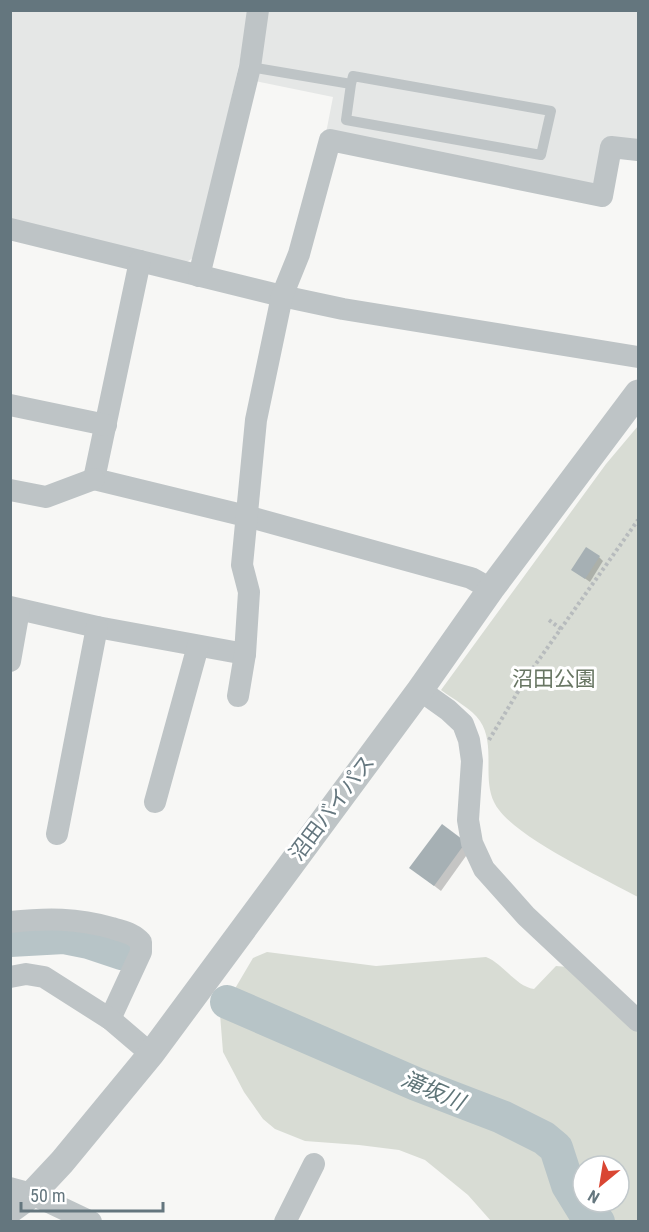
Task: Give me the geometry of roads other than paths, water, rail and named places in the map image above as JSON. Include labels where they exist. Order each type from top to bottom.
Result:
[{"type":"street","points":[[199,276],[250,67],[258,10]]},
{"type":"street","points":[[238,696],[245,654],[249,592],[242,565],[256,420],[282,296],[299,254],[330,140],[602,196],[611,147],[639,150]]},
{"type":"street","points":[[10,229],[343,309],[639,357]]},
{"type":"street","points":[[94,479],[140,261]]},
{"type":"street","name":"沼田バイパス","points":[[10,1210],[21,1191],[84,1137],[151,1054],[420,690],[491,589],[639,393]]},
{"type":"street","points":[[10,405],[106,424]]},
{"type":"street","points":[[10,490],[46,497],[94,479],[246,516],[471,578],[491,589]]},
{"type":"street","points":[[10,661],[15,609],[97,627],[245,654]]},
{"type":"street","points":[[57,834],[97,627]]},
{"type":"street","points":[[155,802],[198,646]]},
{"type":"street","points":[[420,690],[456,717],[463,724],[466,732],[472,761],[468,820],[472,843],[484,869],[526,916],[639,1021]]},
{"type":"street","points":[[10,922],[42,918],[64,919],[92,922],[135,935],[141,942],[141,952],[110,1019]]},
{"type":"street","points":[[10,977],[26,974],[44,977],[110,1019],[151,1054]]},
{"type":"street","points":[[285,1221],[314,1164]]},
{"type":"street","points":[[21,1191],[91,1221]]},
{"type":"lane","points":[[250,67],[351,84]]},
{"type":"lane","points":[[353,76],[551,111],[541,155],[346,120],[351,84],[353,76]]},
{"type":"waterway","name":"滝坂川","points":[[10,940],[64,937],[89,942],[122,953]]},
{"type":"waterway","name":"滝坂川","points":[[227,1002],[416,1084],[502,1117],[544,1138],[556,1148],[568,1185],[584,1211],[598,1222]]},
{"type":"park label","name":"沼田公園","points":[[554,679]]}]
